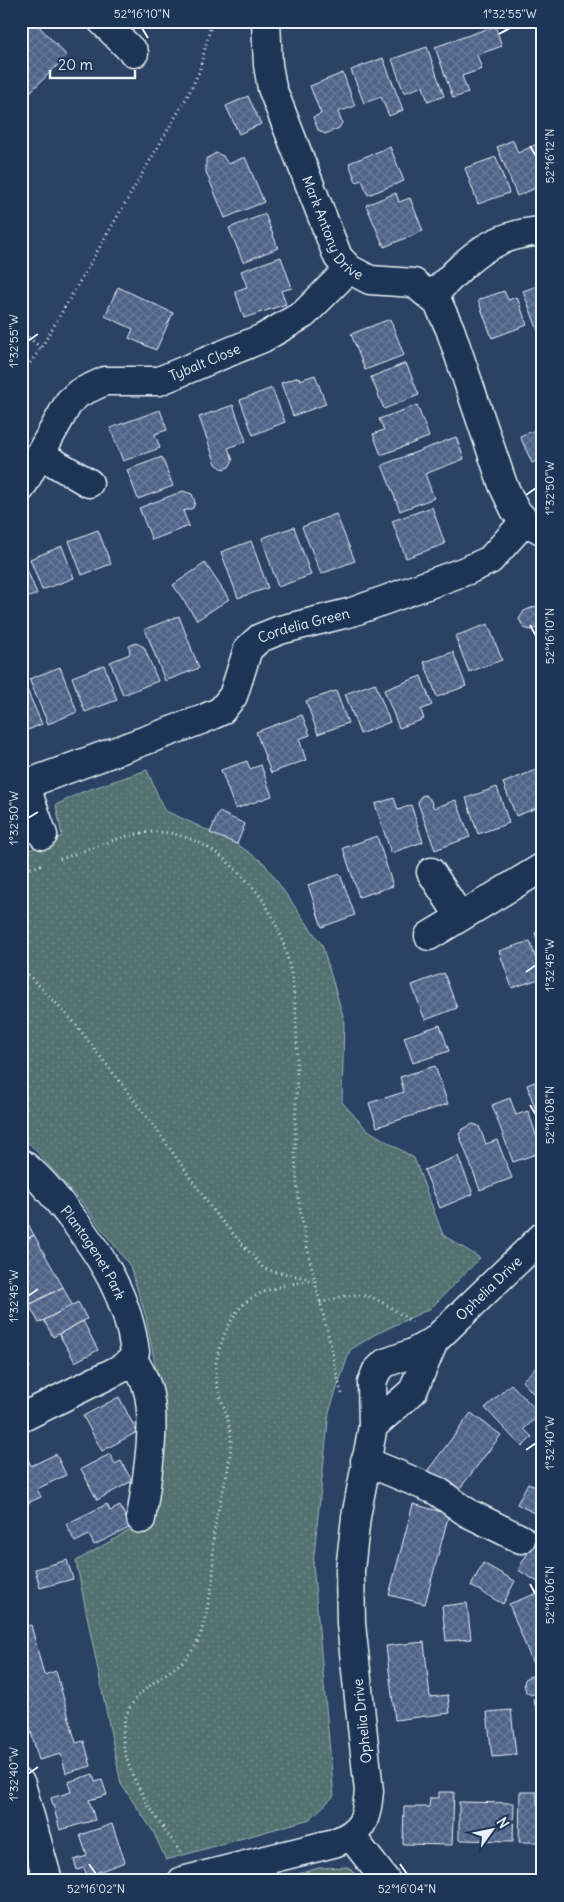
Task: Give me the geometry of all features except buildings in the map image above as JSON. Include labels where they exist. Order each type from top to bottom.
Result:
[{"type":"street","points":[[102,21],[134,54]]},
{"type":"street","name":"Mark Antony Drive","points":[[266,21],[268,65],[272,88],[338,257],[349,269],[370,280],[414,283],[432,296],[444,311],[503,485],[514,510],[534,526]]},
{"type":"street","points":[[432,296],[471,257],[488,246],[506,237],[543,232]]},
{"type":"street","name":"Tybalt Close","points":[[21,488],[69,402],[79,392],[105,381],[159,381],[263,338],[304,314],[349,269]]},
{"type":"street","points":[[41,455],[90,484]]},
{"type":"street","name":"Cordelia Green","points":[[43,835],[23,786],[201,720],[221,710],[233,696],[248,649],[260,638],[280,630],[352,612],[468,570],[490,560],[534,526]]},
{"type":"street","points":[[429,936],[543,867]]},
{"type":"street","points":[[431,872],[460,917]]},
{"type":"street","name":"Plantagenet Park","points":[[21,1163],[38,1177],[100,1255],[123,1302],[134,1343],[133,1359],[147,1387],[150,1405],[148,1473],[141,1519]]},
{"type":"street","name":"Ophelia Drive","points":[[352,1836],[362,1826],[369,1791],[351,1624],[350,1579],[356,1517],[365,1460],[373,1426],[372,1383],[376,1372],[384,1363],[413,1353],[426,1333],[543,1236]]},
{"type":"street","name":"Ophelia Drive","points":[[373,1426],[413,1391],[426,1333]]},
{"type":"street","points":[[21,1418],[114,1372],[133,1359]]},
{"type":"street","points":[[365,1460],[437,1491],[468,1513],[521,1539]]},
{"type":"street","points":[[21,1784],[48,1881]]},
{"type":"street","points":[[181,1868],[334,1844],[352,1836],[386,1881]]},
{"type":"path","points":[[21,375],[41,348],[187,97],[199,72],[212,21]]},
{"type":"path","points":[[21,331],[41,348]]},
{"type":"path","points":[[21,871],[132,836],[152,832],[188,838],[208,848],[225,859],[261,897],[280,935],[292,984],[295,1025],[296,1170],[301,1219],[337,1378],[346,1404]]},
{"type":"path","points":[[21,967],[73,1022],[157,1130],[215,1213],[264,1269],[314,1280]]},
{"type":"path","points":[[181,1868],[132,1773],[123,1737],[126,1716],[131,1705],[154,1680],[191,1652],[198,1642],[203,1625],[212,1578],[213,1534],[224,1489],[231,1443],[227,1414],[216,1379],[217,1359],[222,1340],[236,1310],[253,1297],[280,1287],[314,1280]]},
{"type":"path","points":[[320,1303],[352,1294],[364,1294],[381,1300],[426,1333]]},
{"type":"green space","points":[[147,770],[164,810],[237,844],[264,863],[322,945],[344,1019],[342,1102],[366,1129],[414,1158],[443,1235],[480,1258],[431,1308],[374,1335],[350,1350],[329,1412],[313,1564],[334,1796],[310,1819],[166,1860],[153,1831],[121,1784],[76,1561],[156,1515],[164,1412],[146,1317],[130,1266],[83,1204],[30,1144],[21,1139],[21,842],[25,852],[62,836],[56,805],[82,792]]},
{"type":"green space","points":[[348,1867],[362,1881],[273,1881],[319,1868]]}]
